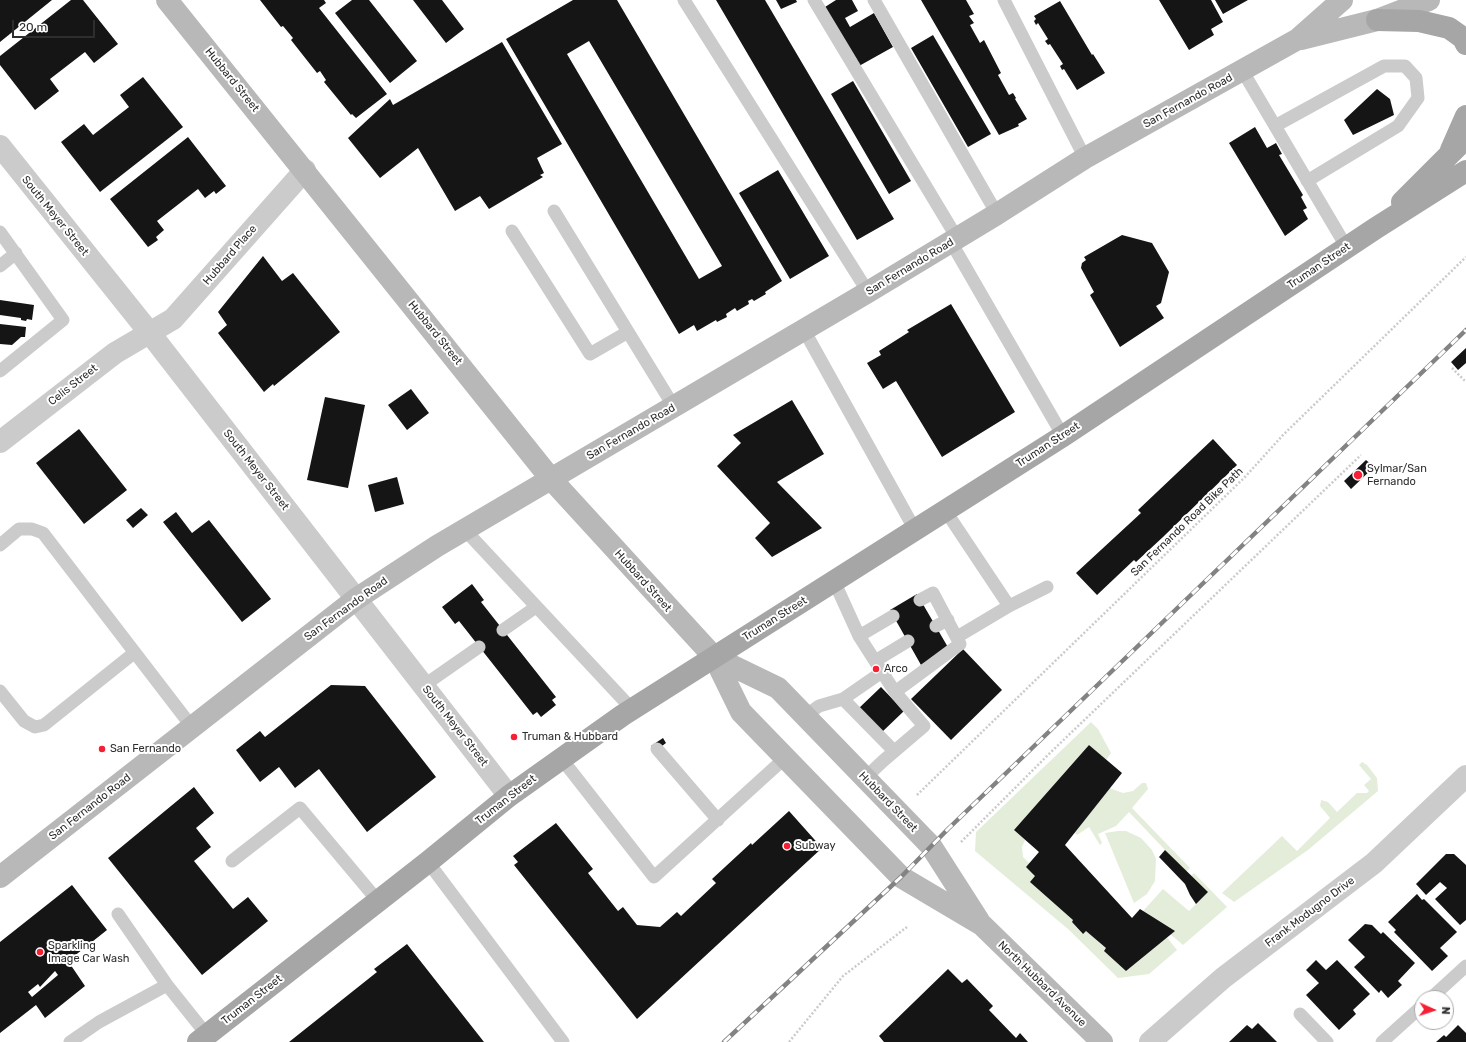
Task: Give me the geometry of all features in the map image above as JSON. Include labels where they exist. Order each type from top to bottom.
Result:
[{"type":"main road","name":"Hubbard Street","points":[[167,0],[305,170],[551,479],[714,657],[741,712],[901,876]]},
{"type":"main road","name":"San Fernando Road","points":[[0,877],[356,599],[464,529],[868,292],[997,214],[1085,158],[1298,39],[1342,0]]},
{"type":"main road","name":"San Fernando Road","points":[[1298,39],[1377,20],[1429,0]]},
{"type":"main road","points":[[1377,20],[1419,21],[1449,28],[1464,38],[1466,44]]},
{"type":"main road","points":[[1449,154],[1466,116]]},
{"type":"main road","name":"Truman Street","points":[[1376,228],[1466,138]]},
{"type":"main road","name":"Truman Street","points":[[202,1039],[428,862],[509,796],[562,758],[632,710],[714,657],[1062,436],[1376,228],[1466,171]]},
{"type":"main road","name":"Hubbard Street","points":[[714,657],[778,688],[931,846]]},
{"type":"main road","name":"North Hubbard Avenue","points":[[931,846],[982,925],[1102,1042]]},
{"type":"main road","name":"North Hubbard Avenue","points":[[901,876],[982,925]]},
{"type":"street","name":"South Meyer Street","points":[[0,146],[149,332],[509,796]]},
{"type":"street","name":"Hubbard Place","points":[[149,332],[173,319],[305,170]]},
{"type":"street","name":"Celis Street","points":[[0,442],[115,353],[149,332]]},
{"type":"street","name":"Frank Modugno Drive","points":[[1150,1042],[1224,978],[1374,864],[1466,776]]},
{"type":"lane","points":[[684,0],[868,292]]},
{"type":"lane","points":[[814,0],[954,240],[1062,436]]},
{"type":"lane","points":[[874,0],[997,214]]},
{"type":"lane","points":[[1004,0],[1085,158]]},
{"type":"lane","points":[[1275,126],[1384,66],[1405,66],[1416,78],[1418,98],[1398,126],[1307,181]]},
{"type":"lane","points":[[1242,70],[1347,248]]},
{"type":"lane","points":[[554,211],[674,407]]},
{"type":"lane","points":[[512,231],[590,354],[628,332]]},
{"type":"lane","points":[[0,232],[63,320],[0,371]]},
{"type":"lane","points":[[0,266],[16,253]]},
{"type":"lane","points":[[804,330],[915,530]]},
{"type":"lane","points":[[945,510],[1009,606]]},
{"type":"lane","points":[[0,545],[19,529],[32,529],[43,533],[192,727]]},
{"type":"lane","points":[[464,529],[632,710]]},
{"type":"lane","points":[[834,581],[860,636],[875,661],[895,692],[924,726],[865,778]]},
{"type":"lane","points":[[957,637],[1009,606],[1047,587]]},
{"type":"lane","points":[[895,692],[960,644],[933,593],[920,600]]},
{"type":"lane","points":[[503,630],[536,607]]},
{"type":"lane","points":[[860,636],[893,616]]},
{"type":"lane","points":[[936,626],[948,620]]},
{"type":"lane","points":[[875,661],[908,641]]},
{"type":"lane","points":[[423,686],[479,647]]},
{"type":"lane","points":[[0,691],[24,721],[35,727],[44,725],[134,653]]},
{"type":"lane","points":[[805,716],[819,706],[843,699],[882,672]]},
{"type":"lane","points":[[843,699],[894,751]]},
{"type":"lane","points":[[657,749],[718,820]]},
{"type":"lane","points":[[562,758],[654,877],[785,758]]},
{"type":"lane","points":[[232,861],[300,808],[378,901]]},
{"type":"lane","points":[[428,862],[563,1042]]},
{"type":"lane","points":[[118,914],[202,1039]]},
{"type":"lane","points":[[1440,990],[1466,966]]},
{"type":"lane","points":[[70,1042],[99,1022],[167,985]]},
{"type":"lane","points":[[1382,1042],[1414,1013]]},
{"type":"lane","points":[[1300,1014],[1327,1042]]},
{"type":"path","name":"San Fernando Road Bike Path","points":[[916,796],[1240,482],[1283,435],[1466,256]]},
{"type":"path","points":[[1452,368],[1466,382]]},
{"type":"path","points":[[961,842],[1051,752],[1361,455]]},
{"type":"path","points":[[789,1042],[844,976],[907,927]]},
{"type":"green space","points":[[1091,722],[1098,729],[1111,753],[1106,760],[1089,745],[1014,830],[1025,840],[1022,847],[1023,857],[1039,873],[1073,920],[1072,922],[1082,934],[1086,931],[1106,948],[1165,935],[1177,950],[1149,974],[1118,978],[1068,929],[975,851],[976,832]]},
{"type":"green space","points":[[1362,762],[1367,765],[1377,778],[1378,791],[1308,850],[1234,902],[1222,893],[1282,836],[1297,851],[1330,818],[1320,806],[1321,800],[1328,802],[1337,812],[1357,793],[1367,793],[1369,791],[1364,785],[1371,779],[1359,765]]},
{"type":"green space","points":[[1142,783],[1146,783],[1148,789],[1132,808],[1190,868],[1186,872],[1129,812],[1116,826],[1098,834],[1102,843],[1100,845],[1089,827],[1077,835],[1075,833],[1109,788],[1123,793],[1133,791]]},
{"type":"green space","points":[[1126,831],[1141,838],[1152,850],[1156,859],[1155,881],[1147,894],[1134,903],[1105,833]]},
{"type":"green space","points":[[1194,873],[1227,907],[1183,945],[1143,911],[1163,889],[1189,911],[1208,892],[1191,876]]},
{"type":"building","points":[[0,0],[52,0],[0,42]]},
{"type":"building","points":[[71,0],[83,0],[118,44],[94,63],[85,52],[50,79],[59,91],[35,110],[0,65],[0,56]]},
{"type":"building","points":[[260,0],[324,0],[326,3],[319,8],[387,94],[356,118],[352,114],[351,115],[324,82],[326,80],[320,71],[317,73],[291,40],[293,38],[283,26],[281,27]]},
{"type":"building","points":[[352,0],[369,0],[417,61],[390,83],[335,13]]},
{"type":"building","points":[[413,0],[442,0],[464,29],[446,43]]},
{"type":"building","points":[[573,0],[617,0],[782,281],[765,292],[766,294],[754,301],[752,299],[748,301],[749,304],[737,311],[735,308],[726,314],[727,317],[717,322],[716,320],[697,331],[694,325],[679,334],[506,39]],"holes":[[[589,41],[722,266],[699,279],[567,54]]]},
{"type":"building","points":[[716,0],[765,0],[894,219],[857,240]]},
{"type":"building","points":[[776,0],[796,0],[797,2],[781,9]]},
{"type":"building","points":[[836,0],[852,0],[858,11],[845,18],[850,27],[874,13],[893,47],[859,66],[825,7]]},
{"type":"building","points":[[921,0],[966,0],[974,14],[969,16],[974,23],[970,25],[980,43],[984,40],[1001,73],[998,75],[1009,95],[1013,93],[1027,119],[1018,124],[1019,126],[999,135]]},
{"type":"building","points":[[1159,0],[1211,0],[1223,22],[1211,29],[1214,35],[1189,50]]},
{"type":"building","points":[[1215,0],[1248,0],[1223,14]]},
{"type":"building","points":[[1060,1],[1092,55],[1093,54],[1105,73],[1077,90],[1064,69],[1062,70],[1060,66],[1063,64],[1050,44],[1048,45],[1045,41],[1048,39],[1038,23],[1036,25],[1034,21],[1036,19],[1034,16]]},
{"type":"building","points":[[933,35],[991,134],[968,147],[911,48]]},
{"type":"building","points":[[502,42],[562,144],[537,158],[544,173],[540,175],[543,177],[489,209],[480,196],[455,211],[418,148],[380,178],[348,138],[390,99],[393,105]]},
{"type":"building","points":[[143,77],[183,127],[100,192],[61,142],[84,124],[93,135],[129,107],[120,95]]},
{"type":"building","points":[[853,81],[911,181],[889,194],[831,94]]},
{"type":"building","points":[[1377,89],[1390,99],[1394,115],[1353,135],[1344,120]]},
{"type":"building","points":[[1255,127],[1267,148],[1276,143],[1282,154],[1279,155],[1303,195],[1301,197],[1307,208],[1303,210],[1308,219],[1285,236],[1229,143]]},
{"type":"building","points":[[188,137],[226,186],[216,194],[214,191],[205,198],[198,189],[157,221],[164,230],[156,237],[158,240],[148,247],[110,199]]},
{"type":"building","points":[[778,170],[829,256],[790,279],[739,193]]},
{"type":"building","points":[[1122,235],[1152,243],[1169,272],[1161,303],[1156,306],[1164,318],[1120,347],[1090,295],[1094,292],[1081,268],[1082,263],[1086,260],[1084,257]]},
{"type":"building","points":[[263,256],[282,281],[293,273],[340,332],[274,386],[273,384],[264,392],[218,333],[227,325],[218,312]]},
{"type":"building","points":[[0,300],[34,305],[32,320],[27,319],[26,321],[21,320],[21,318],[0,315]]},
{"type":"building","points":[[951,304],[1015,412],[942,457],[896,381],[883,389],[867,363],[881,355],[879,351],[909,332],[907,330]]},
{"type":"building","points":[[0,324],[26,327],[25,337],[21,337],[12,345],[0,344]]},
{"type":"building","points":[[1466,348],[1466,363],[1458,370],[1451,362]]},
{"type":"building","points":[[411,389],[429,413],[407,430],[388,405]]},
{"type":"building","points":[[325,397],[365,405],[348,488],[307,480]]},
{"type":"building","points":[[792,400],[824,454],[777,482],[822,528],[772,557],[755,538],[770,523],[717,466],[741,443],[733,435]]},
{"type":"building","points":[[79,429],[127,490],[84,524],[36,463]]},
{"type":"building","points":[[1213,439],[1237,465],[1163,537],[1136,562],[1134,560],[1097,595],[1076,573],[1141,513],[1138,510]]},
{"type":"building","points":[[1366,460],[1374,467],[1351,489],[1344,481]]},
{"type":"building","points":[[397,477],[404,504],[375,512],[368,485]]},
{"type":"building","points":[[141,508],[148,515],[133,528],[126,520]]},
{"type":"building","points":[[176,512],[192,533],[209,520],[271,599],[242,622],[163,522]]},
{"type":"building","points":[[472,584],[484,600],[481,602],[556,697],[552,700],[556,705],[541,717],[537,712],[533,715],[459,621],[455,624],[442,607]]},
{"type":"building","points":[[917,594],[949,649],[921,665],[890,610]]},
{"type":"building","points":[[963,649],[1002,690],[951,740],[911,699]]},
{"type":"building","points":[[331,685],[365,686],[436,777],[367,832],[319,769],[295,788],[279,767],[260,782],[236,750],[260,731],[265,737]]},
{"type":"building","points":[[881,687],[904,711],[881,733],[858,709]]},
{"type":"building","points":[[663,738],[666,743],[654,752],[651,746]]},
{"type":"building","points":[[1089,745],[1122,773],[1065,845],[1132,918],[1140,909],[1175,931],[1126,971],[1104,951],[1106,948],[1086,931],[1083,934],[1072,922],[1073,920],[1030,882],[1035,876],[1026,867],[1039,852],[1014,830]]},
{"type":"building","points":[[194,787],[214,813],[196,828],[211,847],[194,861],[233,909],[248,897],[268,921],[202,975],[108,858]]},
{"type":"building","points":[[789,811],[822,848],[637,1019],[514,865],[518,862],[513,856],[556,823],[593,869],[588,873],[618,911],[623,907],[637,925],[660,927],[677,912],[681,916],[716,883],[712,879]]},
{"type":"building","points":[[1165,850],[1208,892],[1196,904],[1185,884],[1159,857]]},
{"type":"building","points":[[1446,854],[1454,854],[1466,865],[1466,920],[1460,925],[1435,899],[1447,888],[1440,882],[1426,895],[1416,884]]},
{"type":"building","name":"Sparkling Image Car Wash","points":[[72,885],[107,930],[68,961],[85,986],[45,1018],[36,1005],[0,1033],[0,942]],"holes":[[[55,971],[58,975],[32,997],[28,992],[38,984],[40,987]]]},
{"type":"building","points":[[1417,894],[1457,932],[1440,948],[1448,956],[1432,971],[1394,932],[1396,930],[1388,922]]},
{"type":"building","points":[[1365,924],[1372,925],[1381,934],[1383,932],[1415,963],[1398,981],[1402,985],[1388,998],[1381,990],[1379,993],[1354,967],[1365,957],[1348,940]]},
{"type":"building","points":[[407,944],[484,1042],[289,1042],[377,972],[374,969]]},
{"type":"building","points":[[1316,960],[1326,970],[1337,960],[1370,994],[1353,1010],[1356,1014],[1339,1030],[1306,995],[1319,983],[1306,970]]},
{"type":"building","points":[[948,969],[962,983],[967,979],[993,1006],[989,1010],[1016,1038],[1020,1033],[1028,1042],[884,1042],[879,1036]]},
{"type":"building","points":[[1258,1023],[1277,1042],[1229,1042],[1247,1025],[1252,1029]]},
{"type":"building","points":[[1458,1025],[1466,1033],[1466,1042],[1436,1042],[1444,1035],[1446,1037]]},
{"type":"railway","points":[[724,1042],[901,877],[948,829],[1466,330]]},
{"type":"place","name":"Sylmar/San Fernando","points":[[1358,475]]},
{"type":"place","name":"Arco","points":[[876,669]]},
{"type":"place","name":"Truman & Hubbard","points":[[514,737]]},
{"type":"place","name":"San Fernando","points":[[102,749]]},
{"type":"place","name":"Subway","points":[[787,846]]},
{"type":"place","name":"Sparkling Image Car Wash","points":[[40,952]]}]
